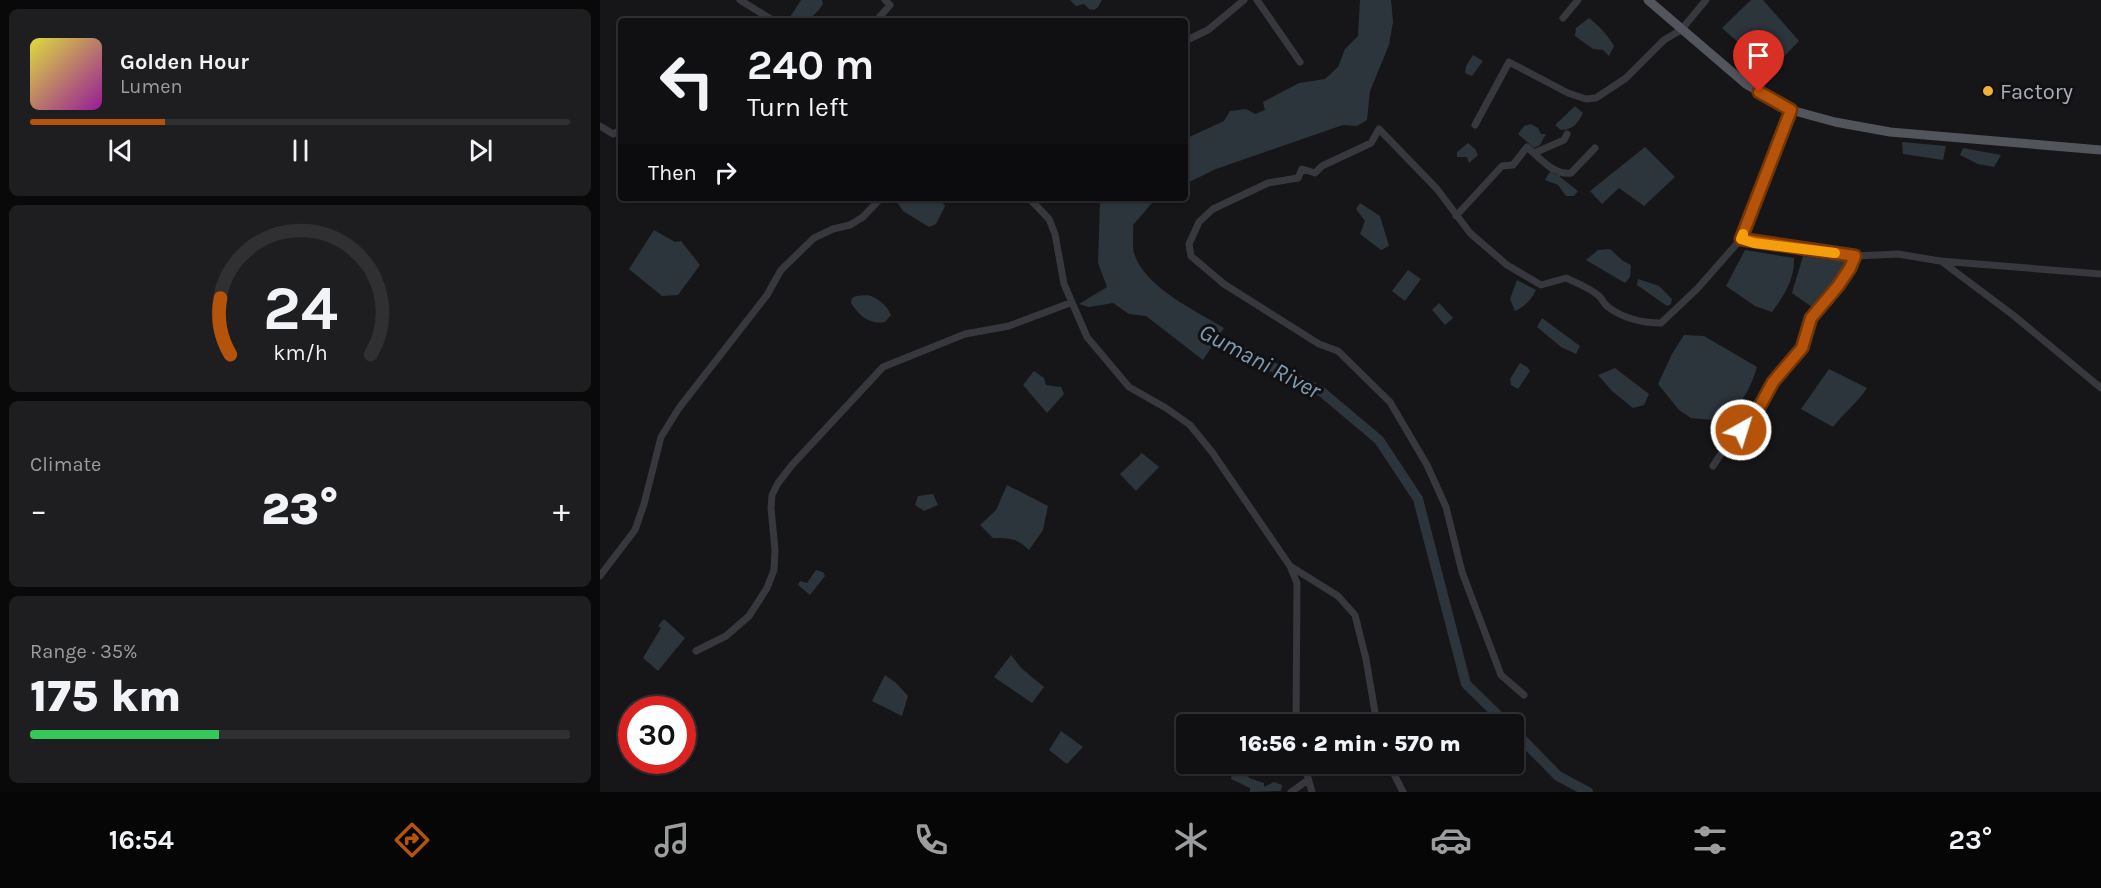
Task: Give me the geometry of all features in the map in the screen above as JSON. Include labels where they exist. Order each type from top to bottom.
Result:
[{"type":"main road","points":[[1648,0],[1746,84],[1791,110],[1834,122],[1890,132],[2101,150]]},
{"type":"street","points":[[740,0],[769,18]]},
{"type":"street","points":[[879,18],[890,5],[885,0]]},
{"type":"street","points":[[1188,40],[1208,30],[1244,0]]},
{"type":"street","points":[[1257,0],[1300,62]]},
{"type":"street","points":[[1563,18],[1578,0]]},
{"type":"street","points":[[1475,125],[1509,62],[1568,93],[1586,99],[1596,98],[1626,78],[1664,40],[1681,30],[1706,0]]},
{"type":"street","points":[[1524,695],[1501,675],[1462,572],[1446,507],[1427,465],[1390,402],[1338,351],[1319,344],[1224,284],[1191,256],[1189,244],[1199,222],[1213,209],[1268,183],[1298,178],[1302,170],[1315,172],[1371,143],[1379,129],[1437,189],[1470,233],[1507,265],[1541,285],[1566,278],[1599,296],[1606,306],[1626,316],[1647,323],[1661,323],[1696,289],[1741,239],[1791,110]]},
{"type":"street","points":[[600,126],[613,134],[618,132]]},
{"type":"street","points":[[1534,153],[1564,140],[1567,134]]},
{"type":"street","points":[[1456,216],[1502,166],[1513,165],[1527,147],[1547,165],[1563,174],[1571,173],[1595,148]]},
{"type":"street","points":[[600,576],[635,530],[661,437],[679,408],[767,295],[781,270],[814,238],[833,229],[850,225],[863,217],[878,201]]},
{"type":"street","points":[[1032,201],[1049,219],[1055,234],[1064,284],[1070,303],[1087,337],[1129,387],[1190,425],[1212,452],[1290,566],[1297,583],[1296,714]]},
{"type":"street","points":[[1741,239],[1855,256],[1898,254],[1940,261],[2101,274]]},
{"type":"street","points":[[1713,466],[1728,443],[1754,417],[1773,382],[1802,348],[1811,318],[1838,286],[1855,256]]},
{"type":"street","points":[[1940,261],[2013,315],[2101,388]]},
{"type":"street","points":[[696,651],[726,636],[749,616],[767,588],[774,570],[775,550],[771,508],[772,495],[778,483],[883,367],[965,334],[1009,326],[1070,303]]},
{"type":"street","points":[[1290,566],[1338,597],[1355,615],[1366,659],[1375,714]]},
{"type":"street","points":[[1306,774],[1312,792]]},
{"type":"street","points":[[1394,774],[1403,792]]},
{"type":"street","points":[[1291,792],[1308,780]]},
{"type":"shaded area","points":[[801,0],[822,0],[823,4],[809,18],[790,17]]},
{"type":"shaded area","points":[[1070,0],[1102,0],[1094,10],[1084,4],[1076,6]]},
{"type":"shaded area","points":[[1360,0],[1391,0],[1393,22],[1389,45],[1370,91],[1367,120],[1357,126],[1343,125],[1216,169],[1188,183],[1188,138],[1224,121],[1230,111],[1246,109],[1255,114],[1265,110],[1263,102],[1299,83],[1325,79],[1338,67],[1345,49],[1358,36]]},
{"type":"shaded area","points":[[1751,0],[1763,0],[1799,41],[1770,71],[1722,28]]},
{"type":"shaded area","points":[[1589,18],[1614,46],[1609,56],[1603,50],[1593,49],[1575,36],[1576,28]]},
{"type":"shaded area","points":[[1473,55],[1483,61],[1472,76],[1465,73],[1466,66]]},
{"type":"shaded area","points":[[1575,106],[1583,113],[1581,117],[1572,127],[1561,130],[1556,124]]},
{"type":"shaded area","points":[[1531,124],[1538,128],[1541,134],[1546,134],[1540,145],[1534,148],[1518,134],[1524,126]]},
{"type":"shaded area","points":[[1902,142],[1946,146],[1943,160],[1903,154]]},
{"type":"shaded area","points":[[1468,143],[1478,155],[1469,163],[1467,157],[1457,157],[1457,152]]},
{"type":"shaded area","points":[[1645,147],[1675,177],[1644,206],[1619,188],[1602,204],[1590,191]]},
{"type":"shaded area","points":[[1963,148],[2001,155],[1994,167],[1978,164],[1960,155]]},
{"type":"shaded area","points":[[1551,170],[1578,191],[1574,196],[1566,196],[1558,185],[1545,180]]},
{"type":"shaded area","points":[[896,201],[941,201],[945,206],[936,224],[929,227],[903,211]]},
{"type":"shaded area","points":[[1102,201],[1156,201],[1133,225],[1134,253],[1148,277],[1159,287],[1224,328],[1203,360],[1146,316],[1129,314],[1113,303],[1089,307],[1079,304],[1107,287],[1098,263]]},
{"type":"shaded area","points":[[1360,203],[1380,216],[1389,246],[1381,250],[1360,234],[1365,221],[1356,209]]},
{"type":"shaded area","points":[[654,230],[675,242],[681,241],[700,265],[678,295],[662,296],[629,269]]},
{"type":"shaded area","points":[[1610,249],[1631,265],[1630,277],[1625,283],[1586,260],[1598,250]]},
{"type":"shaded area","points":[[1745,250],[1794,258],[1793,273],[1788,286],[1772,312],[1755,306],[1726,286]]},
{"type":"shaded area","points":[[1803,256],[1847,262],[1833,287],[1812,307],[1792,293]]},
{"type":"shaded area","points":[[1408,270],[1421,279],[1405,301],[1392,291]]},
{"type":"shaded area","points":[[1638,279],[1659,286],[1672,299],[1671,304],[1667,306],[1637,285]]},
{"type":"shaded area","points":[[1517,280],[1536,290],[1527,303],[1515,311],[1510,299]]},
{"type":"shaded area","points":[[868,295],[882,302],[889,311],[891,315],[885,322],[870,321],[851,303],[852,298],[856,296]]},
{"type":"shaded area","points":[[1439,303],[1453,318],[1445,325],[1432,310]]},
{"type":"shaded area","points":[[1542,318],[1580,346],[1576,354],[1561,347],[1537,327]]},
{"type":"shaded area","points":[[1684,335],[1704,336],[1757,367],[1744,397],[1723,421],[1691,418],[1679,410],[1658,384]]},
{"type":"shaded area","points":[[1520,363],[1530,371],[1518,389],[1511,385],[1510,379]]},
{"type":"shaded area","points":[[1615,368],[1649,394],[1644,405],[1633,408],[1612,391],[1598,375]]},
{"type":"shaded area","points":[[1829,369],[1867,388],[1833,427],[1801,409]]},
{"type":"shaded area","points":[[1034,371],[1044,378],[1046,385],[1061,387],[1064,394],[1047,413],[1023,385]]},
{"type":"shaded area","points":[[1142,453],[1159,467],[1136,491],[1120,474]]},
{"type":"shaded area","points":[[1007,485],[1048,506],[1043,530],[1029,550],[1021,543],[1012,540],[993,538],[980,525],[996,510]]},
{"type":"shaded area","points":[[933,494],[938,505],[924,511],[915,505],[918,496]]},
{"type":"shaded area","points":[[816,570],[823,572],[825,576],[810,595],[798,585],[800,581],[807,583]]},
{"type":"shaded area","points":[[664,619],[685,638],[658,671],[643,658],[661,628],[658,626]]},
{"type":"shaded area","points":[[1011,655],[1021,668],[1044,687],[1032,703],[994,677]]},
{"type":"shaded area","points":[[885,675],[908,696],[902,716],[872,701]]},
{"type":"shaded area","points":[[1061,731],[1083,747],[1067,764],[1049,750]]},
{"type":"shaded area","points":[[1232,774],[1247,774],[1249,778],[1264,783],[1264,787],[1274,782],[1282,785],[1281,791],[1250,792],[1250,788],[1231,779]]},
{"type":"waterway","name":"Gumani River","points":[[1206,333],[1322,392],[1379,440],[1418,499],[1466,684],[1497,714]]},
{"type":"waterway","name":"Gumani River","points":[[1524,741],[1558,776],[1588,792]]},
{"type":"slow traffic","points":[[1743,234],[1741,239],[1754,243],[1835,253]]},
{"type":"place","name":"Factory","points":[[1988,91]]},
{"type":"route","points":[[1741,430],[1754,417],[1773,382],[1802,348],[1811,318],[1838,286],[1855,256],[1754,243],[1741,239],[1791,110],[1759,92]]}]
